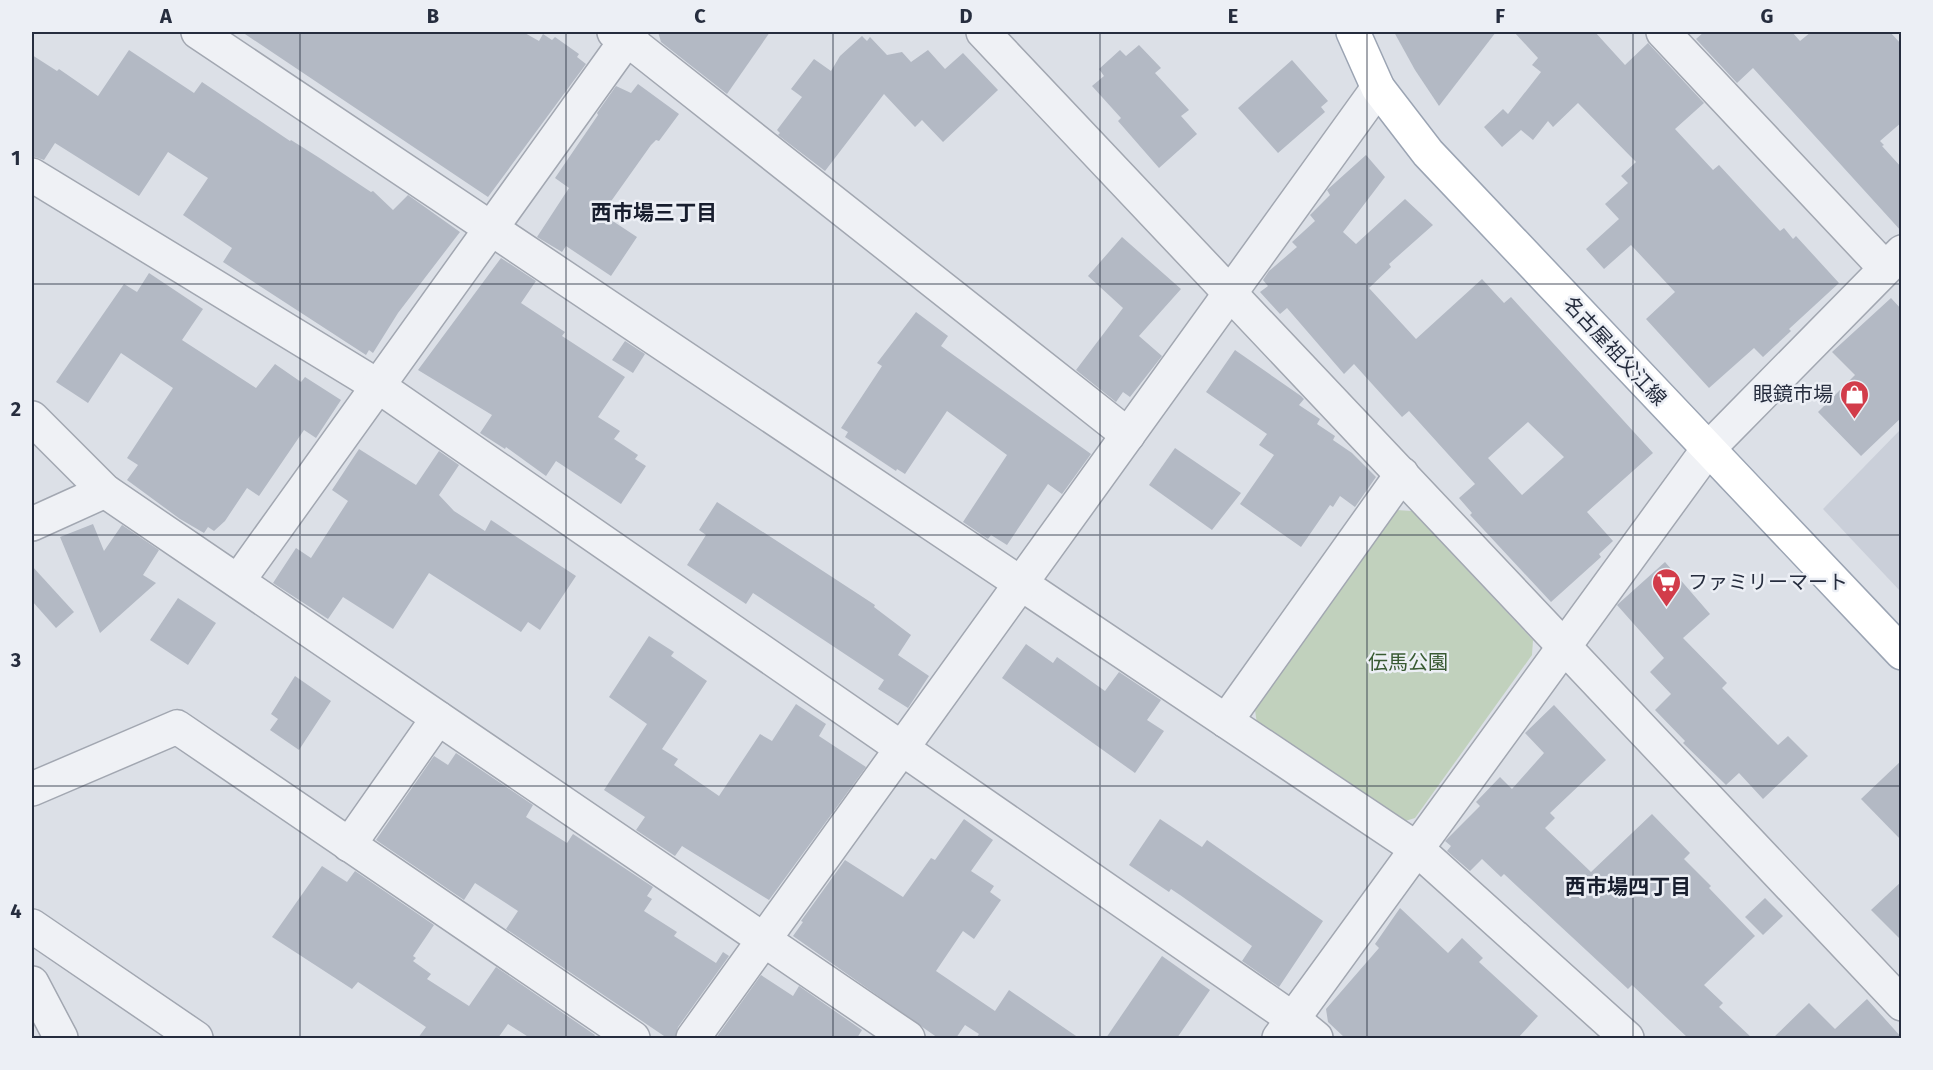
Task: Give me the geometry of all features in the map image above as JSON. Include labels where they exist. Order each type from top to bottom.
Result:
[{"type":"main road","name":"名古屋祖父江線","points":[[1353,32],[1378,88],[1428,153],[1902,653]]},
{"type":"street","points":[[198,32],[1417,849],[1628,1038]]},
{"type":"street","points":[[983,32],[1902,1004]]},
{"type":"street","points":[[32,175],[378,386],[902,748],[1296,1032],[1417,849],[1708,449],[1893,260],[1663,32]]},
{"type":"street","points":[[238,581],[491,228],[624,34],[1128,435]]},
{"type":"street","points":[[693,1038],[1378,88]]},
{"type":"street","points":[[32,418],[105,490],[908,1038]]},
{"type":"street","points":[[1226,721],[1402,474]]},
{"type":"street","points":[[32,524],[105,490]]},
{"type":"street","points":[[350,845],[438,718]]},
{"type":"street","points":[[32,789],[177,727],[633,1038]]},
{"type":"street","points":[[32,926],[196,1038]]},
{"type":"street","points":[[32,983],[61,1038]]},
{"type":"shaded area","points":[[1901,429],[1901,592],[1823,509]]},
{"type":"green space","name":"伝馬公園","points":[[1396,510],[1412,511],[1533,640],[1532,655],[1415,818],[1402,822],[1257,724],[1255,710]]},
{"type":"building","points":[[242,32],[523,32],[539,41],[543,34],[552,40],[555,37],[579,54],[577,57],[586,64],[488,197]]},
{"type":"building","points":[[658,32],[770,32],[727,94],[661,42]]},
{"type":"building","points":[[1394,32],[1496,32],[1439,106],[1415,70]]},
{"type":"building","points":[[1514,32],[1595,32],[1625,65],[1648,43],[1704,103],[1675,129],[1713,170],[1719,165],[1780,231],[1784,228],[1793,239],[1796,236],[1839,283],[1789,329],[1791,331],[1763,357],[1754,348],[1709,388],[1646,319],[1675,292],[1631,245],[1604,269],[1586,249],[1619,219],[1605,204],[1628,183],[1621,176],[1636,162],[1578,103],[1553,127],[1548,121],[1533,140],[1521,130],[1502,147],[1484,127],[1503,109],[1508,114],[1541,72],[1532,65],[1538,58]]},
{"type":"building","points":[[1704,32],[1792,32],[1800,41],[1811,32],[1890,32],[1902,45],[1902,122],[1880,141],[1902,168],[1902,232],[1753,68],[1737,83],[1696,39]]},
{"type":"building","points":[[862,36],[867,41],[870,37],[887,55],[902,52],[911,62],[928,50],[945,69],[963,53],[998,90],[943,142],[922,120],[915,127],[884,94],[825,171],[778,135],[780,133],[777,130],[802,97],[791,89],[814,59],[831,71],[840,56]]},
{"type":"building","points":[[1139,45],[1161,68],[1155,73],[1189,110],[1181,116],[1197,134],[1159,168],[1118,121],[1121,118],[1092,86],[1104,76],[1099,69],[1120,50],[1126,56]]},
{"type":"building","points":[[129,50],[194,93],[202,82],[290,141],[371,192],[373,191],[393,210],[408,195],[460,232],[398,313],[373,353],[369,350],[366,355],[223,262],[232,248],[183,215],[208,178],[168,152],[139,196],[55,143],[44,160],[32,156],[32,55],[57,71],[59,69],[98,96]]},
{"type":"building","points":[[1292,60],[1328,101],[1321,107],[1325,112],[1278,153],[1238,108]]},
{"type":"building","points":[[638,84],[679,114],[659,141],[656,140],[651,145],[602,214],[637,237],[611,276],[566,246],[562,252],[537,237],[569,188],[555,178],[598,115],[597,113],[616,86],[631,93]]},
{"type":"building","points":[[1366,155],[1385,177],[1343,232],[1356,244],[1405,199],[1433,225],[1389,264],[1391,267],[1369,288],[1416,339],[1482,279],[1504,303],[1511,297],[1653,453],[1587,512],[1613,541],[1599,554],[1601,557],[1551,602],[1470,515],[1472,513],[1459,498],[1475,484],[1409,411],[1402,417],[1354,364],[1344,374],[1287,308],[1280,314],[1260,292],[1268,286],[1263,280],[1269,271],[1297,247],[1292,242],[1315,221],[1310,215],[1330,195],[1327,190]],"holes":[[[1528,422],[1564,457],[1522,495],[1488,458]]]},
{"type":"building","points":[[1122,237],[1181,289],[1139,336],[1162,356],[1130,397],[1123,392],[1116,402],[1076,370],[1123,308],[1088,276]]},
{"type":"building","points":[[501,258],[536,281],[521,303],[565,332],[562,336],[625,377],[598,417],[620,431],[614,439],[638,455],[635,459],[646,466],[621,504],[556,461],[546,476],[506,447],[505,449],[480,433],[492,415],[418,370]]},
{"type":"building","points":[[149,273],[203,309],[182,340],[256,388],[275,364],[301,382],[305,377],[341,400],[316,438],[304,430],[259,496],[247,488],[225,521],[214,531],[208,527],[204,533],[180,519],[127,480],[138,465],[127,458],[173,388],[121,353],[88,403],[56,382],[124,284],[137,292]]},
{"type":"building","points":[[1891,298],[1902,310],[1902,417],[1861,456],[1818,412],[1855,375],[1832,352]]},
{"type":"building","points":[[916,312],[948,336],[941,346],[1091,454],[1062,494],[1048,484],[1007,545],[991,535],[988,539],[963,522],[1007,455],[947,411],[905,474],[897,469],[896,471],[845,437],[848,432],[841,428],[882,366],[877,363]]},
{"type":"building","points":[[625,341],[645,354],[633,373],[612,360]]},
{"type":"building","points":[[1235,350],[1301,396],[1304,399],[1299,405],[1320,419],[1317,424],[1335,436],[1333,440],[1352,453],[1376,477],[1355,507],[1340,496],[1333,507],[1330,505],[1301,547],[1240,504],[1274,455],[1259,445],[1267,434],[1206,392]]},
{"type":"building","points":[[1175,448],[1241,493],[1212,530],[1149,485]]},
{"type":"building","points":[[359,449],[416,485],[439,451],[459,465],[439,495],[454,511],[485,531],[491,520],[576,576],[540,630],[528,622],[521,632],[429,573],[393,629],[343,597],[328,619],[273,583],[296,548],[311,558],[348,501],[332,490]]},
{"type":"building","points":[[717,502],[875,605],[874,607],[911,635],[898,655],[929,676],[908,708],[878,689],[884,680],[753,593],[746,604],[687,565],[706,535],[699,530]]},
{"type":"building","points":[[93,524],[104,551],[122,525],[159,550],[143,575],[156,583],[100,633],[60,537]]},
{"type":"building","points":[[1665,562],[1710,614],[1683,638],[1727,683],[1722,688],[1778,745],[1788,736],[1808,756],[1763,799],[1739,773],[1726,785],[1683,743],[1685,741],[1655,710],[1671,694],[1650,672],[1664,658],[1617,605]]},
{"type":"building","points":[[32,566],[74,612],[56,628],[32,601]]},
{"type":"building","points":[[178,598],[216,623],[188,665],[150,640]]},
{"type":"building","points":[[649,636],[674,652],[671,656],[707,681],[662,749],[678,759],[674,765],[719,796],[760,734],[772,741],[796,704],[826,724],[819,736],[866,767],[769,900],[682,846],[675,856],[636,830],[645,817],[604,790],[647,724],[609,697]]},
{"type":"building","points":[[1026,644],[1053,663],[1057,657],[1105,691],[1119,672],[1161,700],[1147,720],[1164,731],[1135,773],[1002,678]]},
{"type":"building","points":[[295,676],[331,701],[299,750],[270,730],[278,719],[271,714]]},
{"type":"building","points":[[1554,705],[1606,760],[1550,813],[1555,818],[1545,828],[1591,872],[1652,814],[1690,853],[1684,859],[1755,936],[1704,985],[1723,1003],[1719,1007],[1752,1038],[1688,1038],[1632,985],[1628,989],[1504,874],[1501,877],[1482,859],[1470,871],[1447,851],[1451,846],[1445,841],[1480,806],[1476,802],[1500,777],[1512,789],[1544,753],[1525,733]]},
{"type":"building","points":[[456,753],[533,805],[526,817],[567,843],[573,834],[653,887],[647,896],[652,899],[644,911],[677,932],[674,936],[716,963],[723,952],[729,956],[678,1027],[675,1038],[667,1038],[506,929],[518,911],[475,883],[464,900],[376,840],[434,756],[448,765]]},
{"type":"building","points":[[1902,760],[1902,841],[1861,799]]},
{"type":"building","points":[[964,819],[993,840],[971,871],[994,886],[990,892],[1001,900],[974,939],[963,931],[936,971],[995,1011],[1009,990],[1079,1038],[976,1038],[979,1034],[965,1025],[956,1038],[938,1038],[793,936],[803,922],[801,921],[845,860],[903,897],[931,858],[935,860]]},
{"type":"building","points":[[1160,819],[1202,847],[1207,840],[1323,921],[1279,987],[1242,961],[1252,946],[1171,889],[1169,892],[1129,865]]},
{"type":"building","points":[[322,866],[347,882],[355,871],[434,925],[413,956],[416,958],[413,961],[431,974],[427,979],[469,1006],[496,967],[595,1035],[593,1038],[530,1038],[508,1024],[498,1038],[418,1038],[426,1027],[358,982],[352,989],[272,937]]},
{"type":"building","points":[[1902,881],[1902,941],[1871,910]]},
{"type":"building","points":[[1765,898],[1783,916],[1763,935],[1745,917]]},
{"type":"building","points":[[1400,908],[1448,953],[1462,938],[1483,958],[1479,962],[1538,1016],[1518,1038],[1345,1038],[1328,1022],[1326,1009],[1379,948],[1375,944]]},
{"type":"building","points":[[1162,956],[1210,990],[1177,1038],[1106,1038]]},
{"type":"building","points":[[761,975],[793,996],[799,986],[862,1030],[857,1038],[716,1038]]},
{"type":"building","points":[[1867,999],[1902,1038],[1773,1038],[1809,1003],[1835,1029]]},
{"type":"place","name":"眼鏡市場","points":[[1854,420]]},
{"type":"place","name":"ファミリーマート","points":[[1667,608]]},
{"type":"district","name":"西市場三丁目","points":[[654,213]]},
{"type":"district","name":"西市場四丁目","points":[[1628,887]]}]
